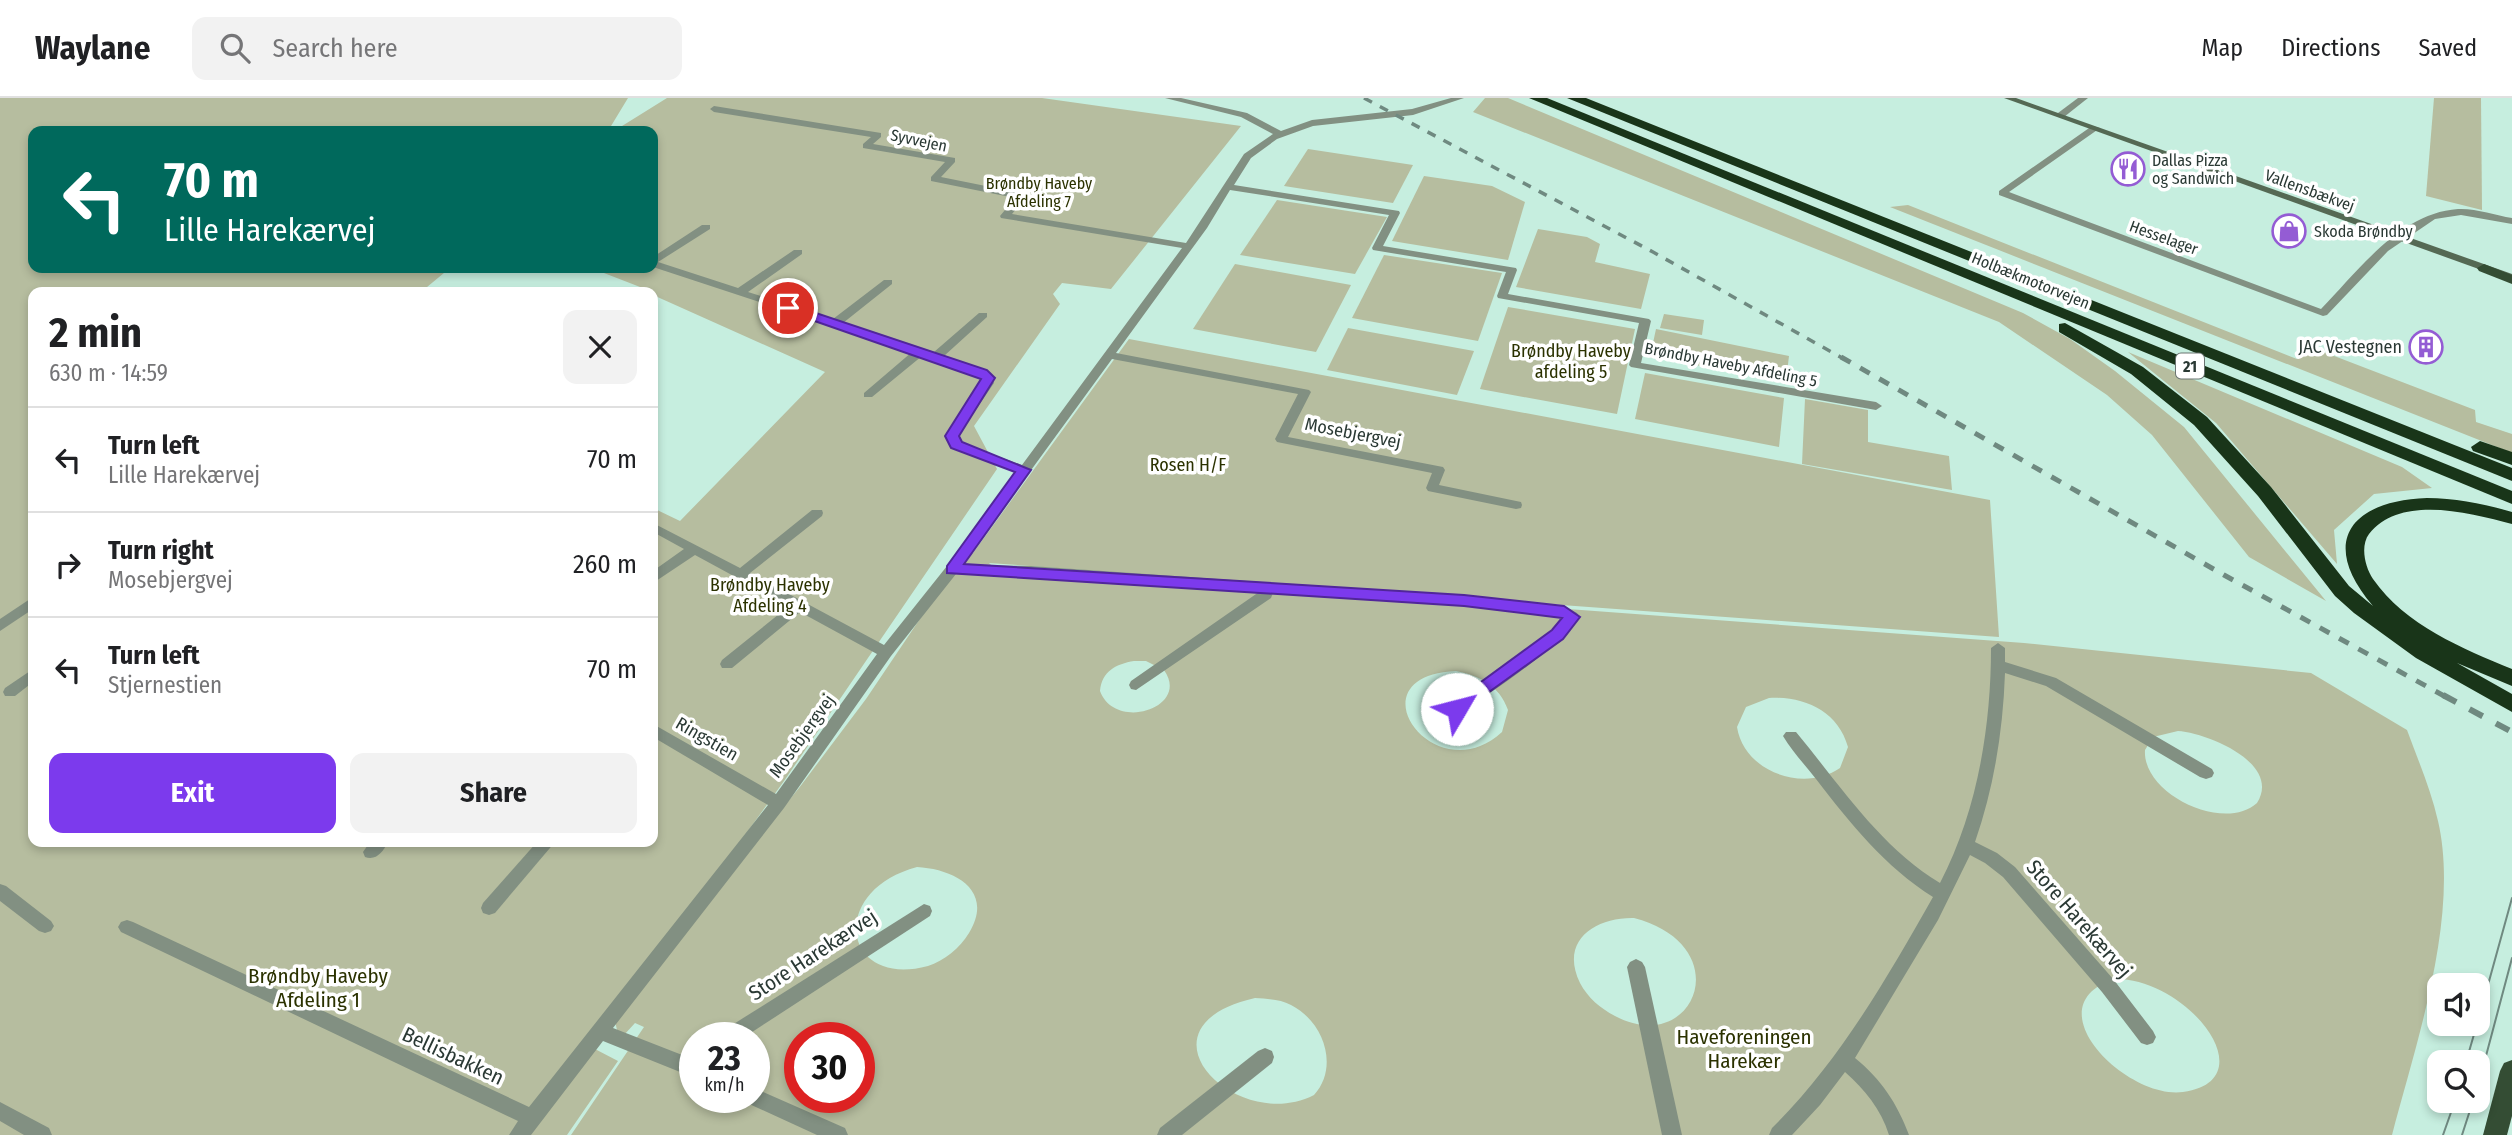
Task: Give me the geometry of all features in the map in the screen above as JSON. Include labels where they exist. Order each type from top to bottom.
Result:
[{"type":"highway","name":"Holbækmotorvejen","points":[[1536,98],[2512,498]]},
{"type":"highway","name":"Holbækmotorvejen","points":[[1574,98],[2512,475]]},
{"type":"highway","points":[[1867,234],[1917,262],[2032,310],[2113,354],[2179,402],[2233,457],[2342,591],[2378,622],[2419,651],[2512,704]]},
{"type":"highway","points":[[2012,274],[2137,317],[2512,459]]},
{"type":"highway","points":[[2512,518],[2469,508],[2404,506],[2380,513],[2363,524],[2354,540],[2355,559],[2364,582],[2390,611],[2451,652],[2512,678]]},
{"type":"highway","points":[[2419,651],[2512,694]]},
{"type":"main road","points":[[2484,268],[2512,278]]},
{"type":"main road","points":[[2495,1135],[2512,1071]]},
{"type":"street","points":[[1169,98],[1244,115],[1280,134]]},
{"type":"street","name":"Mosebjergvej","points":[[519,1135],[778,803],[886,652],[952,569],[1109,355],[1188,246],[1247,156],[1280,134],[1335,119],[1413,112],[1460,98]]},
{"type":"street","name":"Vallensbækvej","points":[[2008,98],[2062,115],[2399,240],[2484,268]]},
{"type":"street","points":[[2062,115],[2084,98]]},
{"type":"street","name":"Syvvejen","points":[[714,109],[878,135],[866,146],[952,160],[934,179],[1022,196],[1005,216],[1188,246]]},
{"type":"street","name":"Hesselager","points":[[2095,128],[2001,193],[2323,313],[2384,249],[2399,240]]},
{"type":"street","name":"Brøndby Haveby Afdeling 5","points":[[1228,187],[1395,213],[1377,248],[1512,270],[1502,296],[1645,321],[1635,365],[1876,406]]},
{"type":"street","points":[[2399,240],[2441,213],[2471,212],[2512,221]]},
{"type":"street","points":[[658,259],[706,227]]},
{"type":"street","points":[[740,292],[798,252]]},
{"type":"street","points":[[658,264],[982,372],[988,378],[952,436],[956,445],[1024,470]]},
{"type":"street","points":[[834,324],[888,282]]},
{"type":"street","points":[[936,357],[983,315]]},
{"type":"street","points":[[868,395],[919,352]]},
{"type":"street","name":"Mosebjergvej","points":[[1109,355],[1305,392],[1281,439],[1439,470],[1432,488],[1516,505]]},
{"type":"street","points":[[742,573],[817,513]]},
{"type":"street","points":[[658,530],[886,652]]},
{"type":"street","points":[[658,574],[694,549]]},
{"type":"street","points":[[952,569],[1031,571],[1464,601],[1564,611],[1572,617],[1557,635],[1457,709]]},
{"type":"street","points":[[1136,685],[1247,611],[1266,595],[1266,589]]},
{"type":"street","points":[[727,663],[800,605]]},
{"type":"street","points":[[0,626],[28,606]]},
{"type":"street","points":[[1779,1135],[1845,1061],[1943,894],[1965,845],[1983,788],[1998,656],[2052,682],[2206,772]]},
{"type":"street","points":[[10,692],[28,678]]},
{"type":"street","name":"Ringstien","points":[[658,733],[778,803]]},
{"type":"street","points":[[1791,736],[1894,859],[1917,881],[1943,894]]},
{"type":"street","name":"Store Harekærvej","points":[[1965,845],[1991,858],[2009,872],[2108,986],[2147,1037]]},
{"type":"street","points":[[489,908],[543,847]]},
{"type":"street","points":[[0,891],[45,926]]},
{"type":"street","name":"Store Harekærvej","points":[[752,1022],[924,911]]},
{"type":"street","name":"Bellisbakken","points":[[127,927],[532,1118]]},
{"type":"street","points":[[1636,967],[1672,1135]]},
{"type":"street","points":[[598,1031],[679,1062]]},
{"type":"street","points":[[1167,1135],[1265,1057]]},
{"type":"street","points":[[1845,1061],[1879,1091],[1893,1116],[1899,1135]]},
{"type":"street","points":[[770,1104],[838,1135]]},
{"type":"street","points":[[0,1111],[42,1135]]},
{"type":"green space","points":[[0,98],[628,98],[611,126],[28,126],[28,273],[444,273],[427,287],[28,287],[28,847],[658,847],[658,510],[680,521],[825,372],[658,297],[658,287],[640,287],[604,273],[658,273],[658,126],[622,126],[667,98],[1042,98],[1241,126],[1111,289],[1062,283],[1053,294],[1060,304],[974,426],[997,469],[784,781],[632,992],[799,788],[866,699],[967,549],[973,553],[1129,339],[1990,500],[1999,637],[989,563],[992,566],[2024,643],[2311,673],[2407,730],[2435,809],[2443,858],[2443,897],[2433,973],[2427,973],[2427,1002],[2392,1135],[571,1135],[644,1027],[635,1023],[624,1035],[617,1030],[615,1021],[593,1048],[618,1061],[567,1135],[0,1135]],"holes":[[[1146,661],[1164,670],[1170,683],[1167,695],[1160,704],[1148,710],[1134,712],[1120,710],[1108,703],[1100,691],[1107,674],[1121,664]],[[1456,671],[1488,683],[1499,694],[1508,710],[1502,732],[1476,747],[1452,749],[1430,741],[1414,727],[1406,709],[1409,691],[1425,678]],[[1769,698],[1807,703],[1828,715],[1843,734],[1848,747],[1840,768],[1826,775],[1793,778],[1778,774],[1751,756],[1742,743],[1737,727],[1746,707]],[[2178,731],[2191,733],[2206,737],[2238,753],[2251,763],[2259,775],[2262,789],[2257,803],[2243,811],[2225,814],[2206,811],[2170,794],[2157,781],[2148,766],[2145,750],[2153,737]],[[917,867],[944,872],[967,885],[974,894],[976,918],[961,944],[940,961],[928,966],[899,969],[877,964],[863,951],[856,934],[858,915],[869,896],[888,879]],[[1634,918],[1667,932],[1687,951],[1695,972],[1694,993],[1684,1011],[1666,1022],[1643,1025],[1615,1016],[1591,998],[1580,983],[1575,968],[1574,955],[1585,934],[1607,922]],[[2114,979],[2141,983],[2168,994],[2208,1030],[2218,1050],[2218,1069],[2207,1084],[2183,1092],[2161,1091],[2137,1082],[2115,1067],[2097,1049],[2085,1029],[2082,1010],[2091,992]],[[1255,998],[1287,1003],[1302,1012],[1319,1033],[1327,1058],[1326,1071],[1314,1095],[1284,1104],[1254,1101],[1228,1090],[1208,1072],[1197,1052],[1200,1031],[1218,1012]]]},
{"type":"green space","points":[[1485,98],[1508,98],[2023,313],[2070,339],[2115,371],[2184,427],[2326,601],[2249,557],[2152,435],[2107,395],[1999,322],[1473,112]]},
{"type":"green space","points":[[2434,98],[2481,98],[2482,210],[2426,196]]},
{"type":"green space","points":[[1308,149],[1413,165],[1393,203],[1284,186]]},
{"type":"green space","points":[[1424,176],[1492,186],[1525,202],[1508,260],[1392,241]]},
{"type":"green space","points":[[1277,200],[1387,217],[1355,274],[1240,255]]},
{"type":"green space","points":[[1908,205],[2297,359],[2316,349],[2475,410],[2476,422],[2512,434],[2512,453],[1890,207]]},
{"type":"green space","name":"Brøndby Haveby afdeling 5","points":[[1538,229],[1587,237],[1600,244],[1595,262],[1650,274],[1641,309],[1516,287]]},
{"type":"green space","name":"Brøndby Haveby afdeling 5","points":[[1384,255],[1502,273],[1478,341],[1352,318]]},
{"type":"green space","points":[[1235,264],[1351,285],[1316,352],[1193,329]]},
{"type":"green space","name":"Brøndby Haveby afdeling 5","points":[[1508,307],[1635,329],[1617,414],[1480,389]]},
{"type":"green space","points":[[1664,314],[1704,320],[1702,335],[1660,328]]},
{"type":"green space","name":"Brøndby Haveby afdeling 5","points":[[1348,328],[1474,351],[1457,395],[1327,370]]},
{"type":"green space","name":"Brøndby Haveby afdeling 5","points":[[1656,329],[1789,356],[1786,381],[1650,357]]},
{"type":"green space","points":[[2128,352],[2402,467],[2432,488],[2374,494],[2334,530],[2337,564],[2216,423]]},
{"type":"green space","name":"Brøndby Haveby afdeling 5","points":[[1645,373],[1784,398],[1779,447],[1635,419]]},
{"type":"green space","points":[[1805,399],[1868,410],[1868,442],[1949,456],[1952,490],[1802,464]]},
{"type":"tram line","points":[[2490,978],[2512,898]]},
{"type":"tram line","points":[[2488,1050],[2512,958]]},
{"type":"tram line","points":[[2469,1050],[2474,1036]]},
{"type":"tram line","points":[[2443,1135],[2451,1113]]},
{"type":"tram line","points":[[2462,1135],[2469,1113]]},
{"type":"railway","points":[[1364,98],[1653,252],[1844,359]]},
{"type":"railway","points":[[1841,357],[2224,575],[2446,697]]},
{"type":"railway","points":[[2443,695],[2512,732]]},
{"type":"place","name":"Dallas Pizza og Sandwich","points":[[2128,169]]},
{"type":"place","name":"Skoda Brøndby","points":[[2289,231]]},
{"type":"place","name":"JAC Vestegnen","points":[[2426,347]]},
{"type":"route","points":[[788,308],[982,372],[988,378],[988,383],[952,436],[956,445],[1024,470],[952,569],[1031,571],[1464,601],[1569,613],[1572,617],[1557,635],[1457,709]]},
{"type":"park label","name":"Brøndby Haveby Afdeling 7","points":[[1039,192]]},
{"type":"park label","name":"Rosen H/F","points":[[1188,465]]},
{"type":"park label","name":"Brøndby Haveby Afdeling 4","points":[[770,595]]},
{"type":"park label","name":"Brøndby Haveby Afdeling 1","points":[[318,988]]},
{"type":"park label","name":"Haveforeningen Harekær","points":[[1744,1049]]}]
